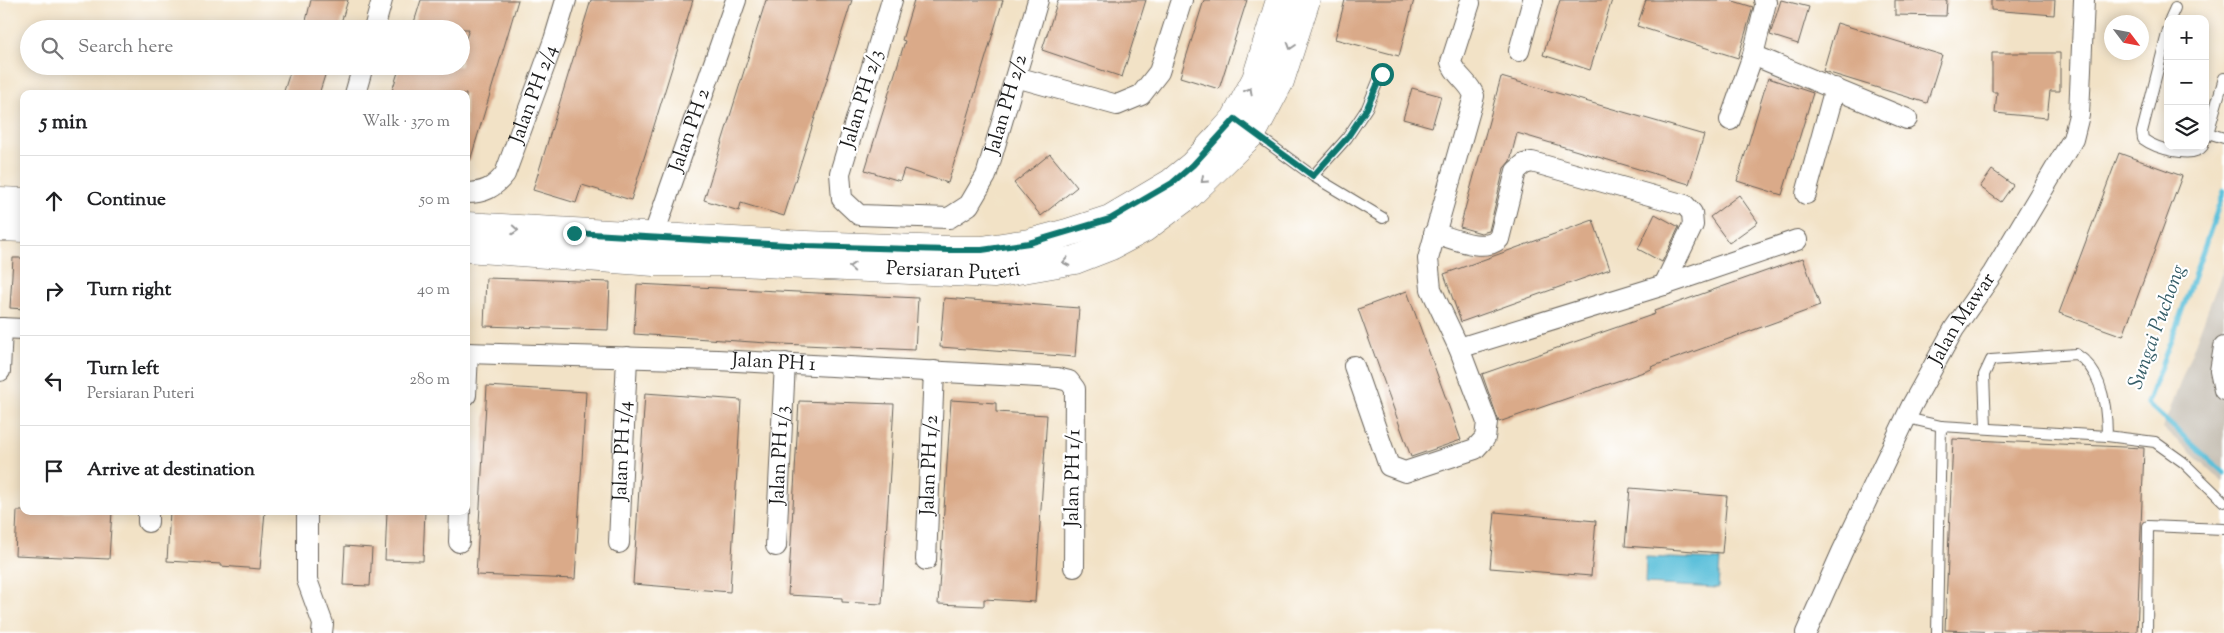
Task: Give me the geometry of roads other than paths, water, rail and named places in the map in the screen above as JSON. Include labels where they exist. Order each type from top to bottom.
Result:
[{"type":"main road","name":"Persiaran Puteri","points":[[1244,126],[1280,0]]},
{"type":"main road","name":"Persiaran Puteri","points":[[470,226],[654,249],[740,262],[994,274],[1075,260],[1111,246],[1143,229],[1190,194],[1280,81],[1306,0]]},
{"type":"main road","points":[[0,201],[20,202]]},
{"type":"main road","points":[[0,227],[20,228]]},
{"type":"main road","name":"Persiaran Puteri","points":[[470,248],[654,249]]},
{"type":"street","points":[[376,20],[382,0]]},
{"type":"street","name":"Jalan PH 2/4","points":[[470,193],[479,193],[495,186],[505,174],[554,40],[566,0]]},
{"type":"street","name":"Jalan PH 2","points":[[654,249],[736,0]]},
{"type":"street","name":"Jalan PH 2/3","points":[[892,0],[840,174],[842,199],[859,215],[949,218],[969,205]]},
{"type":"street","name":"Jalan PH 2/2","points":[[969,205],[986,176],[1038,0]]},
{"type":"street","points":[[1016,77],[1117,106],[1140,95],[1159,72],[1182,0]]},
{"type":"street","points":[[1519,51],[1533,0]]},
{"type":"street","points":[[1730,120],[1753,55],[1766,2],[1764,0]]},
{"type":"street","name":"Jalan Mawar","points":[[1806,633],[1842,552],[1907,418],[1954,329],[1999,264],[2074,138],[2079,115],[2084,0]]},
{"type":"street","points":[[1354,366],[1389,466],[1405,472],[1475,449],[1485,438],[1488,422],[1459,348],[1431,289],[1428,259],[1474,96],[1472,90],[1454,71],[1451,62],[1471,1]]},
{"type":"street","points":[[1753,55],[1906,119]]},
{"type":"street","points":[[356,90],[360,75]]},
{"type":"street","points":[[1806,194],[1835,88]]},
{"type":"street","points":[[1434,233],[1480,245],[1494,243],[1499,239],[1516,171],[1524,164],[1532,162],[1685,205],[1692,213],[1693,225],[1664,285]]},
{"type":"street","points":[[1459,348],[1664,285],[1797,240]]},
{"type":"street","points":[[0,372],[1,328],[20,329]]},
{"type":"street","points":[[2224,346],[2220,371],[2224,390]]},
{"type":"street","name":"Jalan PH 1","points":[[470,353],[785,363],[1058,378],[1069,382],[1075,389]]},
{"type":"street","name":"Jalan PH 1/4","points":[[619,543],[628,357]]},
{"type":"street","name":"Jalan PH 1/3","points":[[776,546],[785,363]]},
{"type":"street","name":"Jalan PH 1/2","points":[[926,560],[934,371]]},
{"type":"street","name":"Jalan PH 1/1","points":[[1074,567],[1075,389]]},
{"type":"street","points":[[307,515],[307,580],[322,624],[322,633]]},
{"type":"street","points":[[459,542],[460,515]]},
{"type":"lane","points":[[2172,15],[2175,8]]},
{"type":"lane","points":[[2164,46],[2142,132],[2143,139],[2149,144],[2164,149]]},
{"type":"lane","points":[[1313,176],[1352,130],[1367,108],[1382,74]]},
{"type":"lane","points":[[2209,130],[2224,78]]},
{"type":"lane","points":[[1244,126],[1313,176],[1383,218]]},
{"type":"lane","points":[[2209,137],[2224,138]]},
{"type":"lane","points":[[2167,150],[2197,152],[2199,150]]},
{"type":"lane","points":[[1986,427],[1984,375],[1991,360],[2076,354],[2086,360],[2100,386],[2107,410],[2107,436]]},
{"type":"lane","points":[[1907,418],[1941,426],[1986,427],[2107,436],[2155,442],[2182,462],[2224,502]]},
{"type":"lane","points":[[1936,633],[1941,426]]},
{"type":"lane","points":[[2147,633],[2148,526],[2224,529]]},
{"type":"water","points":[[1646,557],[1720,560],[1718,588],[1645,584]]},
{"type":"waterway","name":"Sungai Puchong","points":[[2224,191],[2147,403],[2224,473]]}]
